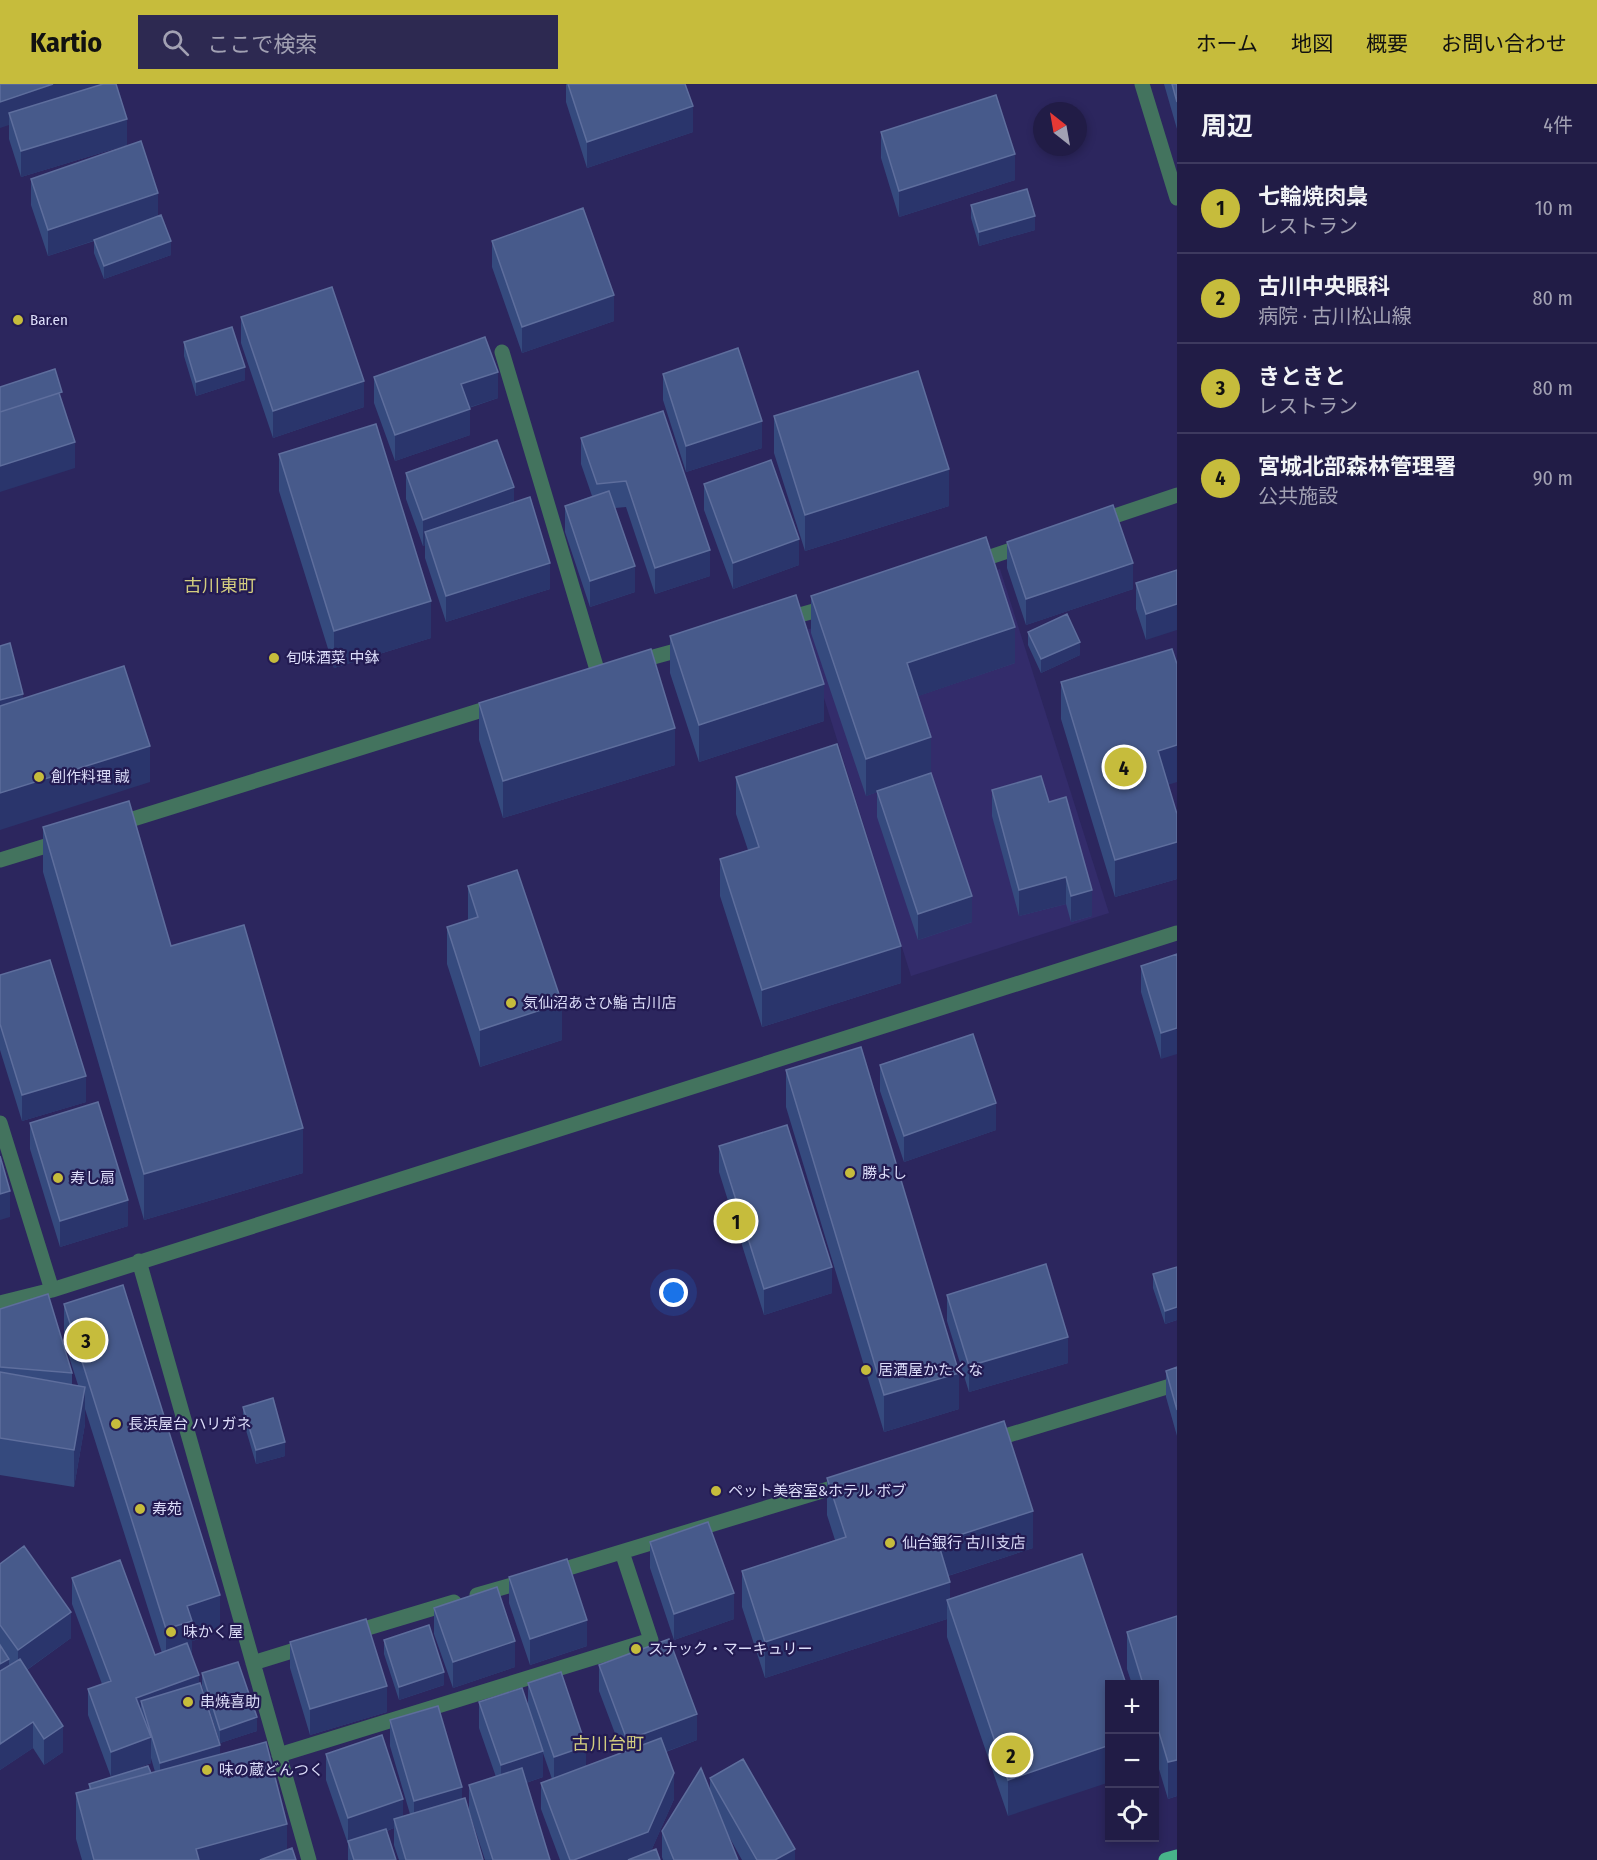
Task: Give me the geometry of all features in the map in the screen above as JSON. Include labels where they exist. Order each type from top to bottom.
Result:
[{"type":"main road","points":[[1166,1860],[1177,1857]]},
{"type":"street","points":[[1142,84],[1177,198]]},
{"type":"street","points":[[502,352],[604,671],[700,644]]},
{"type":"street","points":[[1086,525],[1177,495]]},
{"type":"street","points":[[962,566],[1041,540]]},
{"type":"street","points":[[769,624],[848,601]]},
{"type":"street","points":[[102,829],[509,702]]},
{"type":"street","points":[[0,860],[80,836]]},
{"type":"street","points":[[0,1303],[52,1290],[1177,933]]},
{"type":"street","points":[[0,1123],[52,1290]]},
{"type":"street","points":[[140,1261],[309,1860]]},
{"type":"street","points":[[973,1446],[1177,1384]]},
{"type":"street","points":[[253,1663],[860,1480]]},
{"type":"street","points":[[279,1755],[651,1640],[622,1552]]},
{"type":"shaded area","points":[[1000,569],[1109,913],[911,976],[803,631]]},
{"type":"building","points":[[0,84],[53,84],[0,102]]},
{"type":"building","points":[[103,84],[116,84],[127,119],[21,151],[9,113]]},
{"type":"building","points":[[568,84],[685,84],[693,106],[587,142]]},
{"type":"building","points":[[1172,84],[1177,84],[1177,102]]},
{"type":"building","points":[[996,95],[1015,154],[899,191],[881,132]]},
{"type":"building","points":[[141,141],[158,193],[48,230],[31,179]]},
{"type":"building","points":[[1027,189],[1035,216],[979,232],[971,205]]},
{"type":"building","points":[[583,208],[614,295],[522,327],[492,241]]},
{"type":"building","points":[[161,215],[171,241],[104,266],[94,240]]},
{"type":"building","points":[[332,287],[364,381],[273,411],[241,317]]},
{"type":"building","points":[[232,327],[245,367],[196,382],[184,342]]},
{"type":"building","points":[[485,337],[498,372],[461,384],[470,409],[395,435],[374,377]]},
{"type":"building","points":[[738,348],[762,421],[686,446],[663,374]]},
{"type":"building","points":[[55,369],[62,392],[0,412],[0,387]]},
{"type":"building","points":[[918,371],[949,469],[805,515],[774,416]]},
{"type":"building","points":[[59,393],[75,442],[0,466],[0,412]]},
{"type":"building","points":[[663,411],[710,550],[655,568],[626,481],[597,484],[581,438]]},
{"type":"building","points":[[376,424],[431,601],[334,631],[279,454]]},
{"type":"building","points":[[497,440],[514,487],[423,520],[406,473]]},
{"type":"building","points":[[771,460],[799,539],[733,563],[704,484]]},
{"type":"building","points":[[609,491],[635,566],[590,581],[565,506]]},
{"type":"building","points":[[530,497],[550,563],[446,596],[425,532]]},
{"type":"building","points":[[1113,505],[1133,563],[1026,599],[1007,542]]},
{"type":"building","points":[[986,537],[1015,627],[907,663],[931,737],[866,759],[811,596]]},
{"type":"building","points":[[1177,570],[1177,604],[1146,614],[1136,583]]},
{"type":"building","points":[[796,595],[824,684],[699,725],[670,636]]},
{"type":"building","points":[[1067,614],[1080,642],[1041,659],[1028,632]]},
{"type":"building","points":[[10,643],[23,694],[0,700],[0,646]]},
{"type":"building","points":[[651,649],[675,728],[503,781],[479,703]]},
{"type":"building","points":[[1172,649],[1177,664],[1177,745],[1158,751],[1177,814],[1177,842],[1115,860],[1061,682]]},
{"type":"building","points":[[124,666],[150,746],[0,793],[0,706]]},
{"type":"building","points":[[837,744],[901,946],[762,990],[720,859],[759,847],[736,777]]},
{"type":"building","points":[[931,773],[972,896],[918,914],[877,791]]},
{"type":"building","points":[[1041,776],[1049,802],[1066,797],[1092,890],[1071,896],[1066,877],[1019,890],[992,790]]},
{"type":"building","points":[[129,801],[171,946],[244,925],[303,1128],[144,1174],[43,827]]},
{"type":"building","points":[[517,870],[562,1003],[480,1030],[447,927],[478,917],[468,886]]},
{"type":"building","points":[[1177,954],[1177,1028],[1161,1033],[1141,966]]},
{"type":"building","points":[[50,960],[86,1076],[22,1095],[0,1024],[0,975]]},
{"type":"building","points":[[973,1034],[996,1103],[904,1136],[880,1065]]},
{"type":"building","points":[[861,1047],[959,1373],[884,1395],[786,1070]]},
{"type":"building","points":[[98,1102],[128,1200],[60,1221],[30,1123]]},
{"type":"building","points":[[787,1125],[832,1267],[764,1289],[719,1146]]},
{"type":"building","points":[[0,1156],[10,1191],[0,1194]]},
{"type":"building","points":[[1046,1264],[1068,1337],[969,1366],[947,1295]]},
{"type":"building","points":[[1177,1267],[1177,1307],[1165,1311],[1153,1274]]},
{"type":"building","points":[[123,1285],[220,1595],[187,1606],[192,1621],[166,1629],[64,1304]]},
{"type":"building","points":[[48,1294],[72,1373],[0,1367],[0,1309]]},
{"type":"building","points":[[1177,1367],[1177,1410],[1166,1371]]},
{"type":"building","points":[[0,1372],[85,1387],[74,1450],[0,1438]]},
{"type":"building","points":[[273,1398],[285,1442],[256,1450],[243,1407]]},
{"type":"building","points":[[1004,1421],[1033,1511],[938,1542],[950,1582],[765,1642],[742,1571],[846,1537],[827,1478]]},
{"type":"building","points":[[708,1522],[734,1593],[674,1614],[650,1542]]},
{"type":"building","points":[[24,1546],[71,1612],[18,1650],[0,1625],[0,1564]]},
{"type":"building","points":[[1082,1554],[1125,1680],[1105,1680],[1105,1747],[1008,1780],[947,1600]]},
{"type":"building","points":[[567,1559],[587,1620],[530,1639],[509,1577]]},
{"type":"building","points":[[120,1560],[155,1655],[187,1643],[199,1675],[136,1698],[151,1737],[111,1752],[88,1689],[111,1681],[72,1578]]},
{"type":"building","points":[[497,1587],[515,1641],[453,1662],[434,1608]]},
{"type":"building","points":[[1177,1616],[1177,1760],[1168,1762],[1159,1732],[1159,1680],[1142,1680],[1127,1632]]},
{"type":"building","points":[[366,1619],[387,1686],[310,1709],[290,1642]]},
{"type":"building","points":[[429,1625],[444,1672],[399,1687],[384,1640]]},
{"type":"building","points":[[669,1639],[697,1714],[627,1740],[599,1665]]},
{"type":"building","points":[[0,1645],[9,1659],[0,1664]]},
{"type":"building","points":[[20,1659],[63,1726],[44,1739],[33,1722],[0,1744],[0,1671]]},
{"type":"building","points":[[238,1662],[257,1717],[220,1730],[202,1673]]},
{"type":"building","points":[[561,1672],[586,1746],[554,1757],[528,1683]]},
{"type":"building","points":[[200,1683],[220,1745],[160,1763],[141,1701]]},
{"type":"building","points":[[522,1688],[543,1751],[501,1765],[479,1702]]},
{"type":"building","points":[[438,1706],[462,1787],[414,1801],[390,1720]]},
{"type":"building","points":[[382,1735],[403,1799],[348,1818],[326,1754]]},
{"type":"building","points":[[661,1738],[674,1773],[648,1832],[570,1860],[541,1783]]},
{"type":"building","points":[[266,1742],[287,1824],[196,1849],[199,1860],[94,1860],[76,1793]]},
{"type":"building","points":[[743,1759],[795,1849],[775,1860],[757,1860],[710,1778]]},
{"type":"building","points":[[148,1766],[151,1773],[91,1789],[89,1784]]},
{"type":"building","points":[[522,1768],[550,1860],[493,1860],[469,1785]]},
{"type":"building","points":[[701,1768],[738,1860],[674,1860],[662,1831]]},
{"type":"building","points":[[465,1798],[483,1860],[406,1860],[394,1819]]},
{"type":"building","points":[[386,1829],[396,1860],[354,1860],[348,1841]]},
{"type":"building","points":[[292,1848],[296,1860],[260,1860]]},
{"type":"building","points":[[656,1849],[660,1860],[628,1860]]},
{"type":"place","name":"Bar.en","points":[[18,320]]},
{"type":"place","name":"旬味酒菜 中鉢","points":[[274,658]]},
{"type":"place","name":"宮城北部森林管理署","points":[[1124,767]]},
{"type":"place","name":"創作料理 誠","points":[[39,777]]},
{"type":"place","name":"気仙沼あさひ鮨 古川店","points":[[511,1003]]},
{"type":"place","name":"勝よし","points":[[850,1173]]},
{"type":"place","name":"寿し扇","points":[[58,1178]]},
{"type":"place","name":"七輪焼肉梟","points":[[736,1221]]},
{"type":"place","name":"きときと","points":[[86,1340]]},
{"type":"place","name":"居酒屋かたくな","points":[[866,1370]]},
{"type":"place","name":"長浜屋台 ハリガネ","points":[[116,1424]]},
{"type":"place","name":"ペット美容室&ホテル ボブ","points":[[716,1491]]},
{"type":"place","name":"寿苑","points":[[140,1509]]},
{"type":"place","name":"仙台銀行 古川支店","points":[[890,1543]]},
{"type":"place","name":"味かく屋","points":[[171,1632]]},
{"type":"place","name":"スナック・マーキュリー","points":[[636,1649]]},
{"type":"place","name":"串焼喜助","points":[[188,1702]]},
{"type":"place","name":"古川中央眼科","points":[[1011,1755]]},
{"type":"place","name":"味の蔵どんつく","points":[[207,1770]]},
{"type":"district","name":"古川東町","points":[[220,586]]},
{"type":"district","name":"古川台町","points":[[608,1744]]}]
